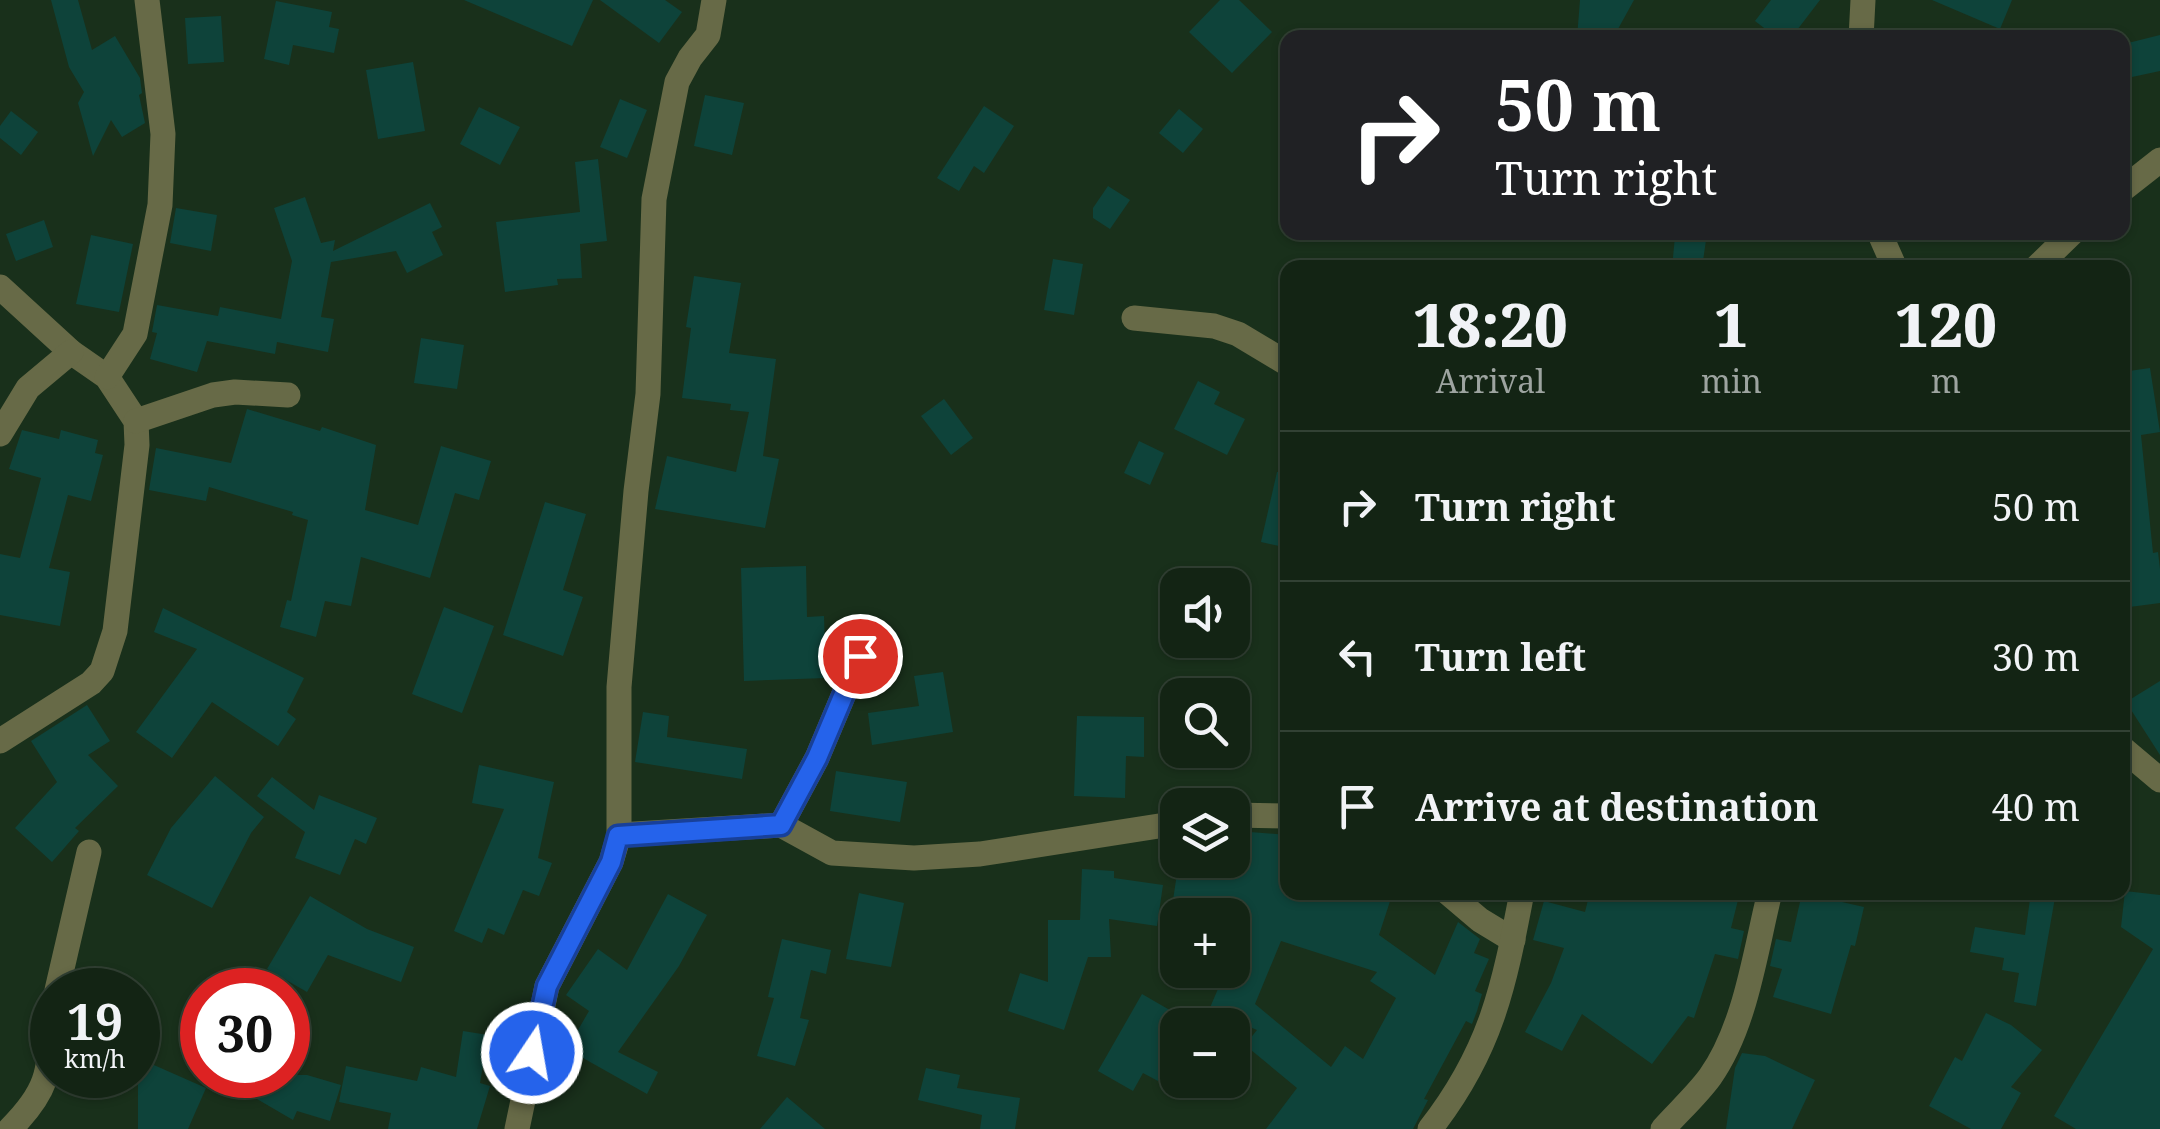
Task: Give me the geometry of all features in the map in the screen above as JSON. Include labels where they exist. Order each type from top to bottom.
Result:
[{"type":"street","points":[[107,377],[134,334],[161,192],[163,134],[147,0]]},
{"type":"street","points":[[517,1129],[547,986],[611,862],[618,836],[619,686],[648,394],[654,199],[677,82],[704,43],[712,0]]},
{"type":"street","points":[[1861,30],[1863,0]]},
{"type":"street","points":[[2130,184],[2160,160]]},
{"type":"street","points":[[2044,260],[2066,240]]},
{"type":"street","points":[[0,286],[71,352],[107,377],[136,421],[133,482],[115,631],[108,658],[91,683],[0,741]]},
{"type":"street","points":[[1134,318],[1214,326],[1238,334],[1280,359]]},
{"type":"street","points":[[0,434],[28,388],[71,352]]},
{"type":"street","points":[[136,421],[214,395],[288,395]]},
{"type":"street","points":[[781,825],[817,758],[860,656]]},
{"type":"street","points":[[2130,755],[2160,780]]},
{"type":"street","points":[[1250,815],[1280,816]]},
{"type":"street","points":[[618,836],[781,825],[832,852],[914,858],[980,854],[1160,826]]},
{"type":"street","points":[[63,968],[89,852]]},
{"type":"street","points":[[1457,900],[1513,940]]},
{"type":"street","points":[[1430,1129],[1458,1091],[1496,1014],[1520,900]]},
{"type":"street","points":[[1662,1129],[1710,1077],[1728,1045],[1748,984],[1768,900]]},
{"type":"street","points":[[10,1129],[37,1098]]},
{"type":"building","points":[[51,0],[78,0],[92,50],[115,36],[140,78],[145,123],[122,137],[111,120],[93,156],[78,103],[84,92],[69,67]]},
{"type":"building","points":[[464,0],[593,0],[572,46]]},
{"type":"building","points":[[600,0],[665,0],[682,12],[659,43]]},
{"type":"building","points":[[1220,0],[1239,0],[1272,32],[1232,73],[1189,32]]},
{"type":"building","points":[[1580,0],[1634,0],[1617,30],[1578,30]]},
{"type":"building","points":[[1771,0],[1820,0],[1797,30],[1767,30],[1755,21]]},
{"type":"building","points":[[1932,0],[2012,0],[2000,29]]},
{"type":"building","points":[[276,1],[332,12],[329,27],[339,29],[334,53],[293,45],[289,65],[264,59]]},
{"type":"building","points":[[221,16],[224,62],[188,64],[185,18]]},
{"type":"building","points":[[2160,35],[2160,71],[2132,77],[2130,42]]},
{"type":"building","points":[[413,62],[425,131],[378,139],[366,70]]},
{"type":"building","points":[[705,95],[744,103],[732,155],[694,146]]},
{"type":"building","points":[[620,99],[647,110],[627,158],[600,147]]},
{"type":"building","points":[[984,106],[1014,126],[984,173],[974,166],[959,191],[937,178]]},
{"type":"building","points":[[479,107],[520,127],[500,165],[460,144]]},
{"type":"building","points":[[1179,109],[1203,129],[1183,153],[1159,133]]},
{"type":"building","points":[[11,111],[38,132],[21,155],[0,138],[0,126]]},
{"type":"building","points":[[598,159],[607,241],[580,244],[582,278],[557,279],[558,285],[505,292],[496,222],[580,212],[575,162]]},
{"type":"building","points":[[1108,186],[1130,200],[1110,229],[1093,218],[1093,208]]},
{"type":"building","points":[[305,197],[321,243],[335,240],[333,251],[430,203],[442,227],[432,232],[443,255],[407,273],[396,251],[331,262],[321,317],[334,319],[328,352],[277,342],[275,354],[207,341],[197,372],[150,359],[157,333],[152,332],[157,305],[218,316],[220,307],[281,319],[292,261],[274,208]]},
{"type":"building","points":[[176,208],[217,215],[211,251],[170,243]]},
{"type":"building","points":[[44,220],[53,247],[16,261],[6,234]]},
{"type":"building","points":[[91,235],[133,244],[119,312],[76,304]]},
{"type":"building","points":[[1675,240],[1706,240],[1703,260],[1673,260]]},
{"type":"building","points":[[1053,259],[1083,264],[1074,315],[1044,310]]},
{"type":"building","points":[[694,276],[741,283],[729,353],[776,359],[763,456],[779,459],[765,528],[655,509],[667,456],[736,472],[749,412],[730,410],[731,404],[682,398]]},
{"type":"building","points":[[421,338],[464,345],[457,389],[414,383]]},
{"type":"building","points":[[2150,368],[2160,432],[2141,435],[2153,553],[2158,552],[2160,569],[2160,603],[2130,607],[2130,371]]},
{"type":"building","points":[[1198,381],[1220,392],[1214,404],[1245,419],[1227,455],[1174,429]]},
{"type":"building","points":[[944,399],[973,438],[951,455],[921,416]]},
{"type":"building","points":[[247,409],[376,445],[365,510],[418,525],[441,446],[491,461],[479,500],[455,493],[430,578],[361,557],[351,606],[325,601],[316,637],[280,627],[287,600],[291,601],[308,520],[209,487],[206,501],[149,490],[156,448],[231,463]]},
{"type":"building","points":[[22,430],[59,439],[61,430],[98,440],[95,453],[103,455],[91,501],[68,495],[49,568],[70,572],[60,626],[0,615],[0,554],[20,558],[41,478],[9,469]]},
{"type":"building","points":[[1139,441],[1164,453],[1150,485],[1124,473]]},
{"type":"building","points":[[1277,472],[1280,472],[1280,546],[1261,542]]},
{"type":"building","points":[[545,502],[586,514],[563,590],[583,597],[563,656],[503,635]]},
{"type":"building","points":[[806,566],[807,617],[824,616],[826,678],[744,681],[741,568]]},
{"type":"building","points":[[444,607],[494,626],[462,713],[412,694]]},
{"type":"building","points":[[163,608],[304,678],[287,712],[296,719],[278,746],[212,702],[172,758],[136,732],[197,649],[154,632]]},
{"type":"building","points":[[943,672],[953,732],[872,745],[868,713],[919,706],[914,676]]},
{"type":"building","points":[[2160,681],[2160,755],[2130,708],[2130,700]]},
{"type":"building","points":[[87,705],[110,741],[88,755],[118,786],[75,828],[79,831],[52,862],[15,828],[57,782],[31,741]]},
{"type":"building","points":[[643,712],[669,716],[667,737],[747,749],[742,779],[635,762]]},
{"type":"building","points":[[1077,716],[1144,717],[1144,757],[1126,756],[1125,798],[1074,796]]},
{"type":"building","points":[[479,765],[554,782],[538,858],[552,863],[539,896],[523,890],[504,935],[488,928],[482,943],[454,931],[504,809],[472,803]]},
{"type":"building","points":[[836,771],[907,782],[900,822],[830,811]]},
{"type":"building","points":[[215,776],[264,817],[251,833],[212,908],[147,875],[171,828]]},
{"type":"building","points":[[272,777],[314,810],[319,795],[377,818],[366,844],[355,839],[340,875],[295,858],[305,832],[257,796]]},
{"type":"building","points":[[1250,832],[1280,834],[1280,900],[1390,900],[1379,935],[1435,975],[1458,922],[1480,939],[1474,953],[1489,959],[1475,991],[1482,994],[1477,1011],[1472,1024],[1466,1021],[1424,1099],[1428,1100],[1413,1129],[1266,1129],[1297,1088],[1250,1049],[1250,1039],[1257,1030],[1250,1027],[1250,1008],[1210,1008],[1218,988],[1250,988],[1250,898],[1173,898],[1176,878],[1250,878]],"holes":[[[1281,941],[1377,972],[1370,981],[1396,998],[1363,1059],[1345,1046],[1331,1067],[1255,1004]]]},
{"type":"building","points":[[1082,869],[1114,871],[1114,878],[1163,885],[1157,926],[1109,919],[1111,957],[1088,957],[1064,1030],[1008,1011],[1020,973],[1048,982],[1048,920],[1080,920]]},
{"type":"building","points":[[2130,892],[2160,895],[2160,1129],[2076,1129],[2054,1116],[2153,949],[2121,927],[2124,900],[2130,900]]},
{"type":"building","points":[[859,893],[904,903],[891,967],[846,959]]},
{"type":"building","points":[[668,894],[707,915],[679,966],[618,1052],[658,1072],[647,1094],[567,1049],[589,1011],[566,995],[598,949],[627,970]]},
{"type":"building","points":[[310,896],[367,929],[414,947],[401,982],[328,955],[310,987],[310,968],[268,968]]},
{"type":"building","points":[[1588,900],[1738,900],[1731,928],[1744,931],[1738,959],[1715,954],[1694,1018],[1688,1016],[1652,1064],[1582,1014],[1562,1051],[1525,1032],[1564,948],[1533,940],[1544,901],[1585,912]]},
{"type":"building","points":[[1800,900],[1833,900],[1864,907],[1831,1014],[1773,997],[1782,969],[1770,966],[1776,939],[1791,942]]},
{"type":"building","points":[[2030,900],[2055,900],[2036,1006],[2014,1002],[2019,973],[2002,970],[2004,958],[1970,952],[1975,927],[2025,935]]},
{"type":"building","points":[[782,939],[831,950],[826,974],[811,970],[800,1018],[809,1020],[795,1066],[757,1056],[774,998],[768,997]]},
{"type":"building","points":[[1142,994],[1166,1008],[1160,1008],[1158,1081],[1143,1073],[1133,1091],[1098,1071]]},
{"type":"building","points":[[1986,1013],[2011,1025],[2042,1050],[2011,1087],[2021,1093],[2001,1129],[1971,1129],[1929,1106],[1955,1057],[1962,1061]]},
{"type":"building","points":[[463,1031],[488,1035],[480,1083],[490,1086],[477,1129],[388,1129],[391,1113],[339,1102],[346,1066],[417,1081],[421,1067],[456,1077]]},
{"type":"building","points":[[1742,1053],[1765,1056],[1815,1080],[1792,1129],[1726,1129],[1735,1068]]},
{"type":"building","points":[[160,1068],[180,1077],[180,1098],[202,1098],[188,1129],[138,1129],[138,1098],[160,1098]]},
{"type":"building","points":[[926,1068],[960,1075],[957,1088],[1020,1098],[1015,1129],[980,1129],[982,1115],[918,1100]]},
{"type":"building","points":[[310,1076],[341,1085],[330,1121],[297,1111],[293,1120],[255,1098],[310,1098]]},
{"type":"building","points":[[787,1097],[825,1129],[760,1129]]},
{"type":"route","points":[[532,1053],[547,986],[611,862],[618,836],[781,825],[817,758],[860,656]]}]
